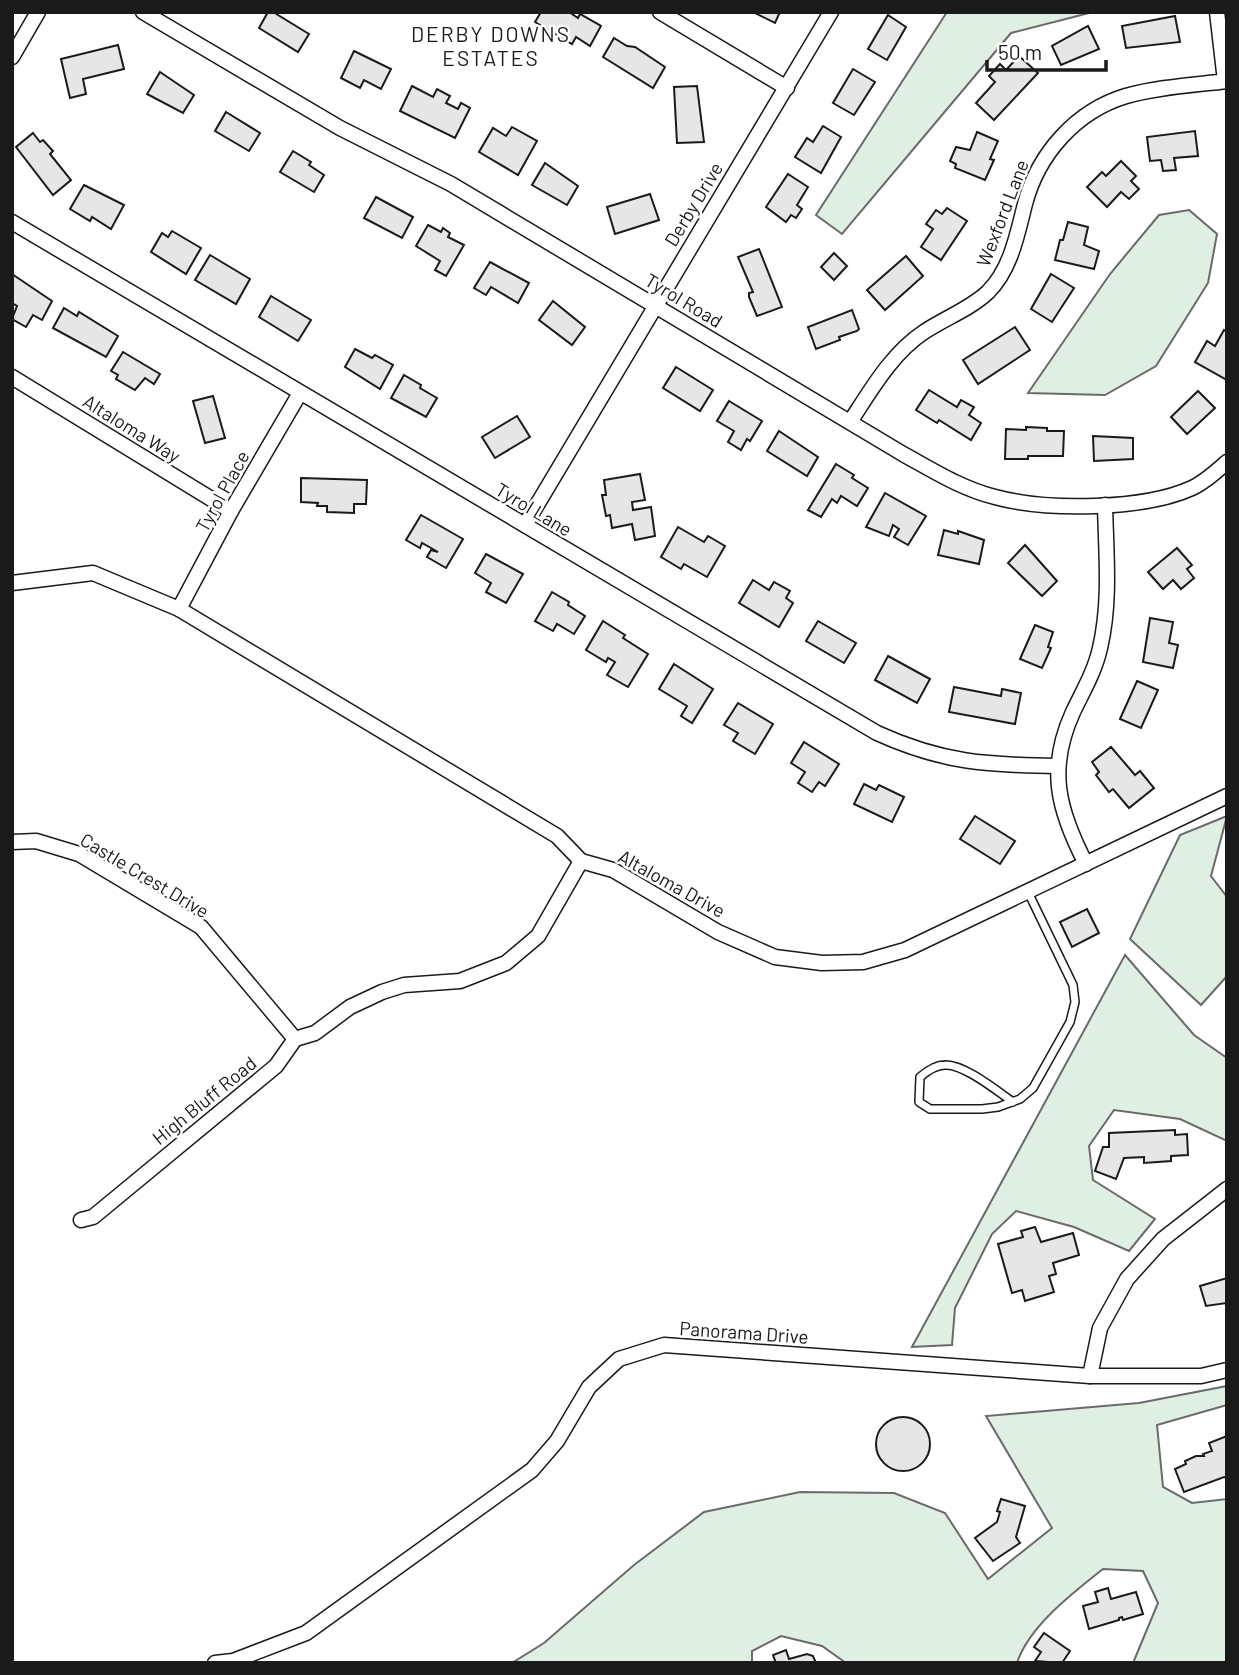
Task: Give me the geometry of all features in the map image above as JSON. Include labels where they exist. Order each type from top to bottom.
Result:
[{"type":"street","points":[[12,57],[38,12]]},
{"type":"street","name":"Tyrol Road","points":[[143,12],[340,128],[451,184],[942,476],[995,497],[1047,505],[1105,505],[1179,494],[1196,486],[1227,462]]},
{"type":"street","points":[[660,12],[787,88]]},
{"type":"street","name":"Derby Drive","points":[[524,525],[831,12]]},
{"type":"street","points":[[1217,12],[1226,81]]},
{"type":"street","name":"Wexford Lane","points":[[850,422],[871,389],[904,348],[922,333],[972,304],[988,291],[998,278],[1013,248],[1036,174],[1065,132],[1095,110],[1125,97],[1149,91],[1226,81]]},
{"type":"street","name":"Tyrol Lane","points":[[12,222],[840,712],[895,741],[953,760],[1058,766]]},
{"type":"street","name":"Altaloma Way","points":[[12,377],[231,511]]},
{"type":"street","name":"Tyrol Place","points":[[179,609],[231,511],[300,393]]},
{"type":"street","points":[[1086,864],[1073,840],[1061,805],[1058,766],[1065,730],[1094,668],[1100,648],[1107,592],[1105,505]]},
{"type":"street","points":[[12,583],[93,573],[179,609],[557,835],[581,861]]},
{"type":"street","name":"Altaloma Drive","points":[[581,861],[613,870],[718,932],[775,957],[822,963],[863,962],[905,950],[1227,796]]},
{"type":"street","name":"Castle Crest Drive","points":[[12,842],[36,841],[79,853],[201,927],[295,1039]]},
{"type":"street","name":"High Bluff Road","points":[[81,1220],[93,1217],[276,1066],[295,1039],[315,1033],[350,1007],[382,992],[404,985],[460,981],[506,963],[538,936],[581,861]]},
{"type":"street","points":[[1090,1376],[1100,1328],[1127,1279],[1163,1239],[1227,1189]]},
{"type":"street","name":"Panorama Drive","points":[[215,1663],[233,1661],[306,1633],[532,1470],[557,1441],[589,1387],[619,1359],[664,1345],[1090,1376],[1201,1376],[1227,1370]]},
{"type":"lane","points":[[1013,1102],[960,1068],[945,1065],[929,1069],[920,1077],[919,1102],[930,1109],[998,1107],[1013,1102],[1020,1099],[1033,1088],[1070,1022],[1075,1002],[1073,985],[1028,891]]},
{"type":"green space","points":[[947,12],[1093,12],[1011,33],[842,234],[816,215]]},
{"type":"green space","points":[[1189,210],[1217,234],[1208,283],[1156,366],[1105,395],[1028,393],[1110,274],[1159,215]]},
{"type":"green space","points":[[1227,816],[1211,876],[1227,897],[1227,976],[1201,1005],[1130,939],[1180,835]]},
{"type":"green space","points":[[1125,955],[1194,1035],[1227,1058],[1227,1141],[1180,1119],[1114,1110],[1089,1146],[1093,1180],[1155,1219],[1129,1251],[1074,1227],[1016,1211],[992,1234],[955,1308],[952,1345],[912,1347]]},
{"type":"green space","points":[[1227,1386],[1227,1405],[1157,1425],[1163,1487],[1192,1503],[1227,1499],[1227,1663],[1133,1663],[1158,1603],[1143,1571],[1103,1569],[1042,1623],[1031,1636],[1017,1663],[846,1663],[822,1646],[781,1636],[752,1651],[752,1663],[512,1663],[544,1643],[634,1565],[704,1512],[800,1492],[894,1493],[945,1513],[988,1579],[1052,1528],[986,1416],[1139,1403]]},
{"type":"building","points":[[268,12],[273,12],[309,34],[298,52],[259,28]]},
{"type":"building","points":[[541,12],[569,12],[578,18],[580,14],[601,26],[590,46],[576,37],[572,44],[535,22]]},
{"type":"building","points":[[753,12],[780,12],[775,23]]},
{"type":"building","points":[[888,15],[906,27],[887,60],[868,49]]},
{"type":"building","points":[[1175,16],[1180,42],[1126,48],[1122,26]]},
{"type":"building","points":[[1088,26],[1099,49],[1061,65],[1052,46]]},
{"type":"building","points":[[614,38],[627,46],[635,47],[665,67],[653,88],[603,57]]},
{"type":"building","points":[[118,45],[124,69],[83,79],[86,94],[70,98],[61,59]]},
{"type":"building","points":[[354,51],[391,69],[381,89],[364,80],[360,88],[341,78]]},
{"type":"building","points":[[1019,56],[1038,73],[994,120],[976,103],[995,82],[989,76],[1000,64],[1006,70]]},
{"type":"building","points":[[853,69],[875,82],[854,115],[833,103]]},
{"type":"building","points":[[160,72],[194,95],[183,113],[147,94]]},
{"type":"building","points":[[412,86],[433,97],[437,89],[450,96],[446,103],[458,109],[461,103],[470,108],[455,138],[400,111]]},
{"type":"building","points":[[697,86],[704,142],[677,143],[674,87]]},
{"type":"building","points":[[226,112],[260,133],[249,151],[215,131]]},
{"type":"building","points":[[823,126],[841,137],[821,173],[795,157],[807,138],[813,142]]},
{"type":"building","points":[[512,127],[537,141],[518,175],[479,152],[493,128],[506,136]]},
{"type":"building","points":[[1195,131],[1198,156],[1174,158],[1176,170],[1163,171],[1161,160],[1150,161],[1147,137]]},
{"type":"building","points":[[977,132],[998,141],[990,159],[994,160],[985,180],[955,168],[956,164],[950,161],[956,147],[970,150]]},
{"type":"building","points":[[33,133],[53,151],[50,154],[71,180],[53,195],[16,147]]},
{"type":"building","points":[[293,151],[311,162],[309,165],[324,175],[314,192],[280,172]]},
{"type":"building","points":[[1121,161],[1136,176],[1131,181],[1139,189],[1129,199],[1121,192],[1107,207],[1087,187],[1102,172],[1106,176]]},
{"type":"building","points":[[545,163],[578,186],[567,205],[532,185]]},
{"type":"building","points":[[788,174],[808,187],[797,205],[802,209],[796,218],[791,215],[786,222],[766,207]]},
{"type":"building","points":[[84,185],[124,205],[111,229],[92,217],[90,221],[70,209]]},
{"type":"building","points":[[650,194],[659,220],[615,234],[607,207]]},
{"type":"building","points":[[376,197],[413,217],[402,238],[364,218]]},
{"type":"building","points":[[947,208],[967,221],[941,260],[921,247],[933,229],[926,224],[936,210],[942,214]]},
{"type":"building","points":[[1068,222],[1088,227],[1084,245],[1099,251],[1094,269],[1055,260]]},
{"type":"building","points":[[428,225],[441,232],[443,228],[450,233],[448,237],[464,245],[446,276],[435,270],[440,261],[416,246]]},
{"type":"building","points":[[172,231],[201,248],[186,274],[151,252],[162,233],[168,237]]},
{"type":"building","points":[[759,249],[782,307],[757,316],[749,297],[749,293],[753,292],[738,257]]},
{"type":"building","points":[[834,253],[847,266],[834,280],[821,267]]},
{"type":"building","points":[[210,255],[250,279],[236,304],[195,280]]},
{"type":"building","points":[[906,256],[923,276],[885,310],[867,290]]},
{"type":"building","points":[[490,262],[529,283],[518,303],[491,287],[486,295],[474,288]]},
{"type":"building","points":[[12,274],[52,301],[42,320],[33,315],[26,327],[12,319],[17,306],[12,303]]},
{"type":"building","points":[[1051,274],[1074,288],[1052,322],[1031,309]]},
{"type":"building","points":[[271,296],[311,320],[298,341],[259,317]]},
{"type":"building","points":[[553,301],[585,327],[572,345],[539,320]]},
{"type":"building","points":[[64,308],[77,316],[79,312],[118,336],[106,357],[53,328]]},
{"type":"building","points":[[852,310],[859,329],[816,349],[808,327]]},
{"type":"building","points":[[1015,327],[1030,350],[978,384],[963,360]]},
{"type":"building","points":[[1224,330],[1227,332],[1227,380],[1195,362],[1207,341],[1215,346]]},
{"type":"building","points":[[355,349],[372,358],[375,355],[393,365],[380,389],[345,367]]},
{"type":"building","points":[[123,352],[160,374],[154,384],[145,378],[135,390],[116,379],[118,375],[111,371]]},
{"type":"building","points":[[676,367],[713,390],[700,411],[663,388]]},
{"type":"building","points":[[404,375],[437,398],[426,417],[391,398]]},
{"type":"building","points":[[929,390],[957,407],[961,400],[974,407],[969,415],[981,423],[971,440],[939,420],[937,423],[916,410]]},
{"type":"building","points":[[1198,391],[1215,408],[1187,434],[1171,417]]},
{"type":"building","points":[[213,396],[225,438],[205,443],[193,401]]},
{"type":"building","points":[[729,401],[762,421],[741,450],[728,442],[734,431],[717,421]]},
{"type":"building","points":[[517,416],[530,437],[495,458],[482,437]]},
{"type":"building","points":[[1026,427],[1064,431],[1063,456],[1005,459],[1006,429],[1026,430]]},
{"type":"building","points":[[779,431],[818,457],[807,476],[767,451]]},
{"type":"building","points":[[1093,436],[1133,438],[1133,459],[1094,461]]},
{"type":"building","points":[[836,464],[868,488],[857,506],[841,496],[837,503],[832,499],[821,517],[808,510]]},
{"type":"building","points":[[640,474],[645,500],[632,502],[633,510],[651,507],[655,536],[635,540],[632,524],[612,528],[610,515],[606,516],[602,495],[606,495],[604,480]]},
{"type":"building","points":[[301,478],[367,480],[366,504],[354,504],[354,513],[327,512],[327,506],[301,502]]},
{"type":"building","points":[[885,493],[926,516],[908,545],[894,537],[899,529],[893,525],[889,536],[866,527]]},
{"type":"building","points":[[421,515],[463,539],[446,568],[427,557],[431,550],[438,552],[422,543],[420,548],[406,540]]},
{"type":"building","points":[[678,527],[704,542],[708,536],[725,546],[707,577],[684,564],[681,569],[661,557]]},
{"type":"building","points":[[944,530],[958,534],[958,531],[984,540],[979,564],[938,555]]},
{"type":"building","points":[[1025,545],[1057,581],[1042,596],[1008,563]]},
{"type":"building","points":[[1177,548],[1192,565],[1187,569],[1194,578],[1181,589],[1173,580],[1163,589],[1148,572]]},
{"type":"building","points":[[486,554],[523,574],[506,603],[486,592],[491,583],[475,573]]},
{"type":"building","points":[[753,580],[769,590],[774,582],[790,591],[786,598],[793,603],[779,627],[739,603]]},
{"type":"building","points":[[552,592],[585,616],[574,634],[557,624],[553,631],[535,621]]},
{"type":"building","points":[[1150,618],[1173,622],[1169,643],[1178,645],[1173,668],[1143,662]]},
{"type":"building","points":[[603,621],[648,654],[628,687],[607,675],[615,662],[608,658],[606,662],[586,650]]},
{"type":"building","points":[[818,621],[856,643],[844,663],[806,641]]},
{"type":"building","points":[[1035,625],[1053,632],[1048,647],[1051,648],[1042,668],[1020,659]]},
{"type":"building","points":[[888,656],[930,679],[917,703],[875,680]]},
{"type":"building","points":[[674,664],[713,689],[692,723],[681,716],[687,706],[659,689]]},
{"type":"building","points":[[1137,681],[1158,690],[1141,728],[1120,719]]},
{"type":"building","points":[[954,687],[1001,696],[1002,689],[1021,693],[1015,724],[949,712]]},
{"type":"building","points":[[738,703],[773,724],[755,754],[733,741],[738,733],[724,725]]},
{"type":"building","points":[[804,742],[839,764],[825,786],[819,782],[812,792],[798,783],[805,772],[791,763]]},
{"type":"building","points":[[1111,747],[1135,775],[1140,771],[1154,788],[1129,808],[1113,789],[1109,792],[1096,775],[1099,772],[1092,762]]},
{"type":"building","points":[[864,784],[876,790],[879,785],[904,797],[892,822],[854,804]]},
{"type":"building","points":[[975,816],[1015,841],[1000,864],[960,839]]},
{"type":"building","points":[[1087,909],[1099,933],[1072,947],[1060,922]]},
{"type":"building","points":[[1175,1130],[1175,1135],[1187,1134],[1188,1155],[1171,1156],[1171,1161],[1144,1163],[1144,1157],[1124,1158],[1116,1179],[1095,1171],[1103,1147],[1109,1147],[1109,1133]]},
{"type":"building","points":[[1035,1227],[1041,1242],[1073,1233],[1079,1255],[1053,1263],[1056,1274],[1049,1276],[1054,1292],[1025,1301],[1022,1290],[1012,1293],[998,1244],[1023,1237],[1021,1231]]},
{"type":"building","points":[[1227,1278],[1227,1303],[1206,1306],[1200,1286]]},
{"type":"building","points":[[903,1417],[922,1425],[930,1444],[922,1463],[903,1471],[884,1463],[876,1444],[884,1425]]},
{"type":"building","points":[[1227,1436],[1227,1478],[1184,1492],[1175,1469],[1186,1464],[1185,1461],[1212,1451],[1209,1443]]},
{"type":"building","points":[[1001,1499],[1025,1506],[1016,1537],[1020,1543],[993,1561],[975,1538],[997,1522]]},
{"type":"building","points":[[1108,1588],[1111,1599],[1136,1592],[1143,1614],[1123,1620],[1122,1617],[1089,1629],[1083,1606],[1098,1602],[1095,1592]]},
{"type":"building","points":[[1044,1633],[1070,1651],[1062,1663],[1035,1661],[1041,1652],[1034,1647]]},
{"type":"building","points":[[786,1650],[789,1659],[807,1654],[813,1656],[816,1663],[776,1663],[773,1655]]},
{"type":"district","name":"DERBY DOWNS ESTATES","points":[[491,45]]}]
